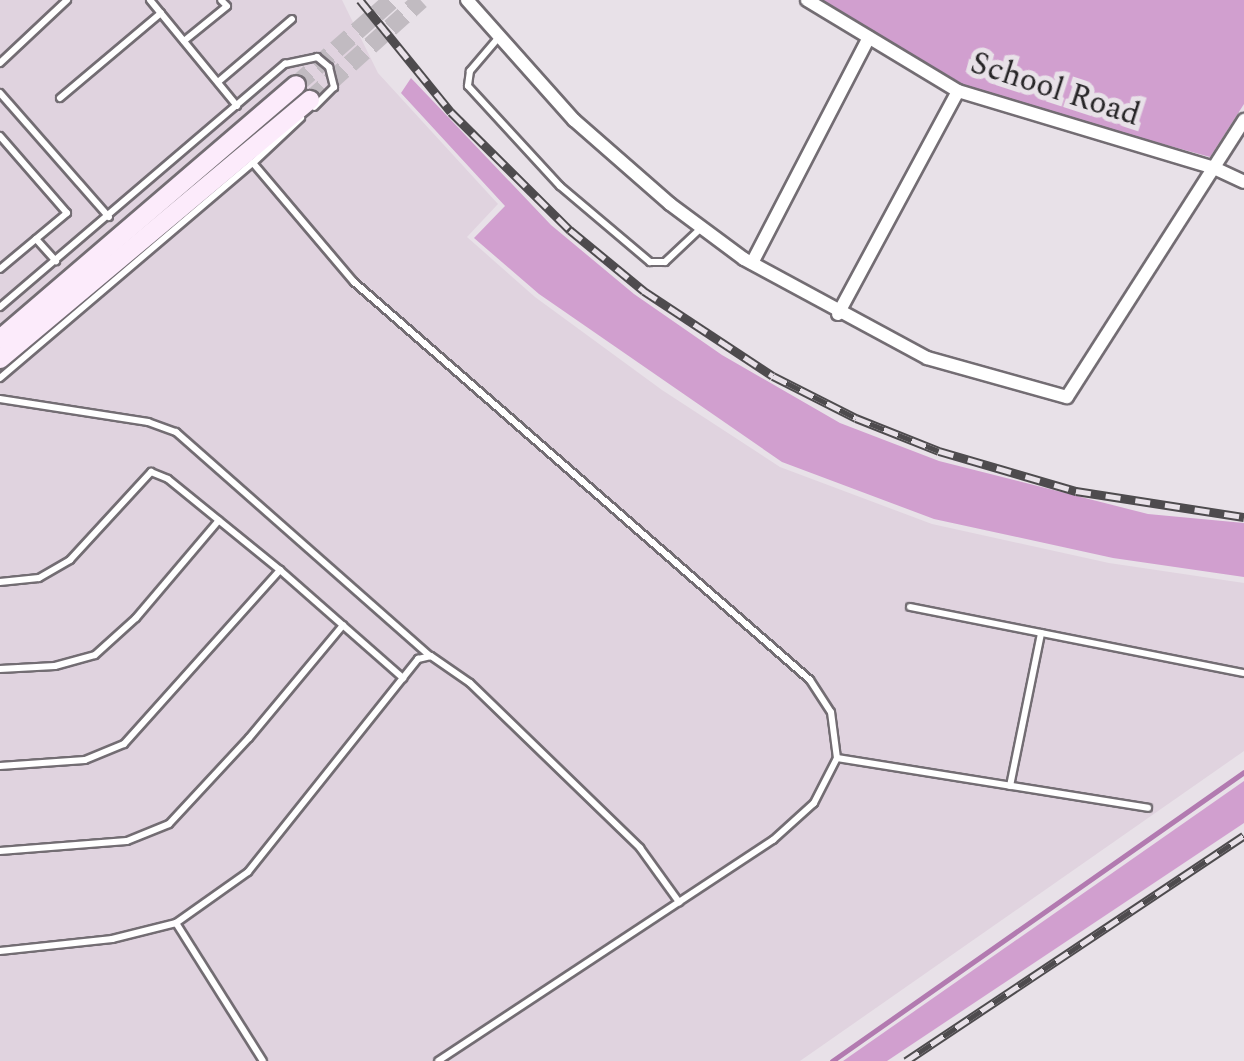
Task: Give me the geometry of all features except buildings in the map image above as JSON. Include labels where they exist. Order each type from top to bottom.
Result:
[{"type":"main road","points":[[0,339],[296,85]]},
{"type":"main road","points":[[0,359],[310,100]]},
{"type":"street","points":[[467,0],[574,120],[702,227],[752,263],[838,314],[927,358],[1067,396],[1244,120]]},
{"type":"street","name":"School Road","points":[[807,0],[958,91],[1212,167],[1244,182]]},
{"type":"street","points":[[752,263],[869,38]]},
{"type":"street","points":[[838,314],[958,91]]},
{"type":"lane","points":[[0,64],[67,0]]},
{"type":"lane","points":[[150,0],[237,106]]},
{"type":"lane","points":[[184,42],[227,6],[222,0]]},
{"type":"lane","points":[[60,98],[162,14]]},
{"type":"lane","points":[[218,82],[292,19]]},
{"type":"lane","points":[[499,36],[470,72],[468,86],[560,186],[650,262],[659,264],[676,255],[702,227]]},
{"type":"lane","points":[[0,308],[296,58],[316,57],[334,77],[331,91],[252,163],[0,378]]},
{"type":"lane","points":[[0,93],[109,217]]},
{"type":"lane","points":[[0,136],[66,213],[0,268]]},
{"type":"lane","points":[[252,163],[354,282],[810,680],[831,712],[837,758],[814,803],[772,840],[438,1061]]},
{"type":"lane","points":[[36,238],[56,261]]},
{"type":"lane","points":[[0,399],[148,422],[176,432],[430,656],[470,683],[640,848],[679,902]]},
{"type":"lane","points":[[0,582],[39,578],[70,560],[138,481],[151,472],[168,478],[403,678]]},
{"type":"lane","points":[[0,670],[55,666],[95,655],[136,618],[218,520]]},
{"type":"lane","points":[[0,766],[85,760],[124,744],[280,570]]},
{"type":"lane","points":[[910,607],[1244,672]]},
{"type":"lane","points":[[0,851],[127,841],[169,824],[213,780],[343,626]]},
{"type":"lane","points":[[1010,786],[1041,632]]},
{"type":"lane","points":[[0,951],[112,939],[176,923],[248,872],[418,660],[430,656]]},
{"type":"lane","points":[[837,758],[1148,808]]},
{"type":"lane","points":[[176,923],[263,1061]]},
{"type":"shaded area","points":[[0,0],[342,0],[378,73],[498,204],[467,237],[535,297],[662,390],[780,467],[932,524],[1109,563],[1244,583],[1244,751],[800,1061],[0,1061]]},
{"type":"shaded area","points":[[820,0],[1244,0],[1244,104],[1210,157],[978,93]]},
{"type":"shaded area","points":[[411,78],[551,225],[634,294],[722,355],[840,423],[939,461],[1148,514],[1244,523],[1244,577],[1113,558],[934,519],[782,462],[539,294],[474,238],[505,206],[401,93]]},
{"type":"shaded area","points":[[1244,781],[1244,823],[887,1061],[843,1061]]},
{"type":"waterway","points":[[832,1061],[1244,772]]},
{"type":"tunnel","points":[[296,85],[392,0]]},
{"type":"tunnel","points":[[310,100],[421,0]]},
{"type":"railway","points":[[360,0],[451,112],[570,230],[644,291],[773,376],[856,418],[939,451],[1076,491],[1244,517]]},
{"type":"railway","points":[[906,1061],[1244,836]]}]
